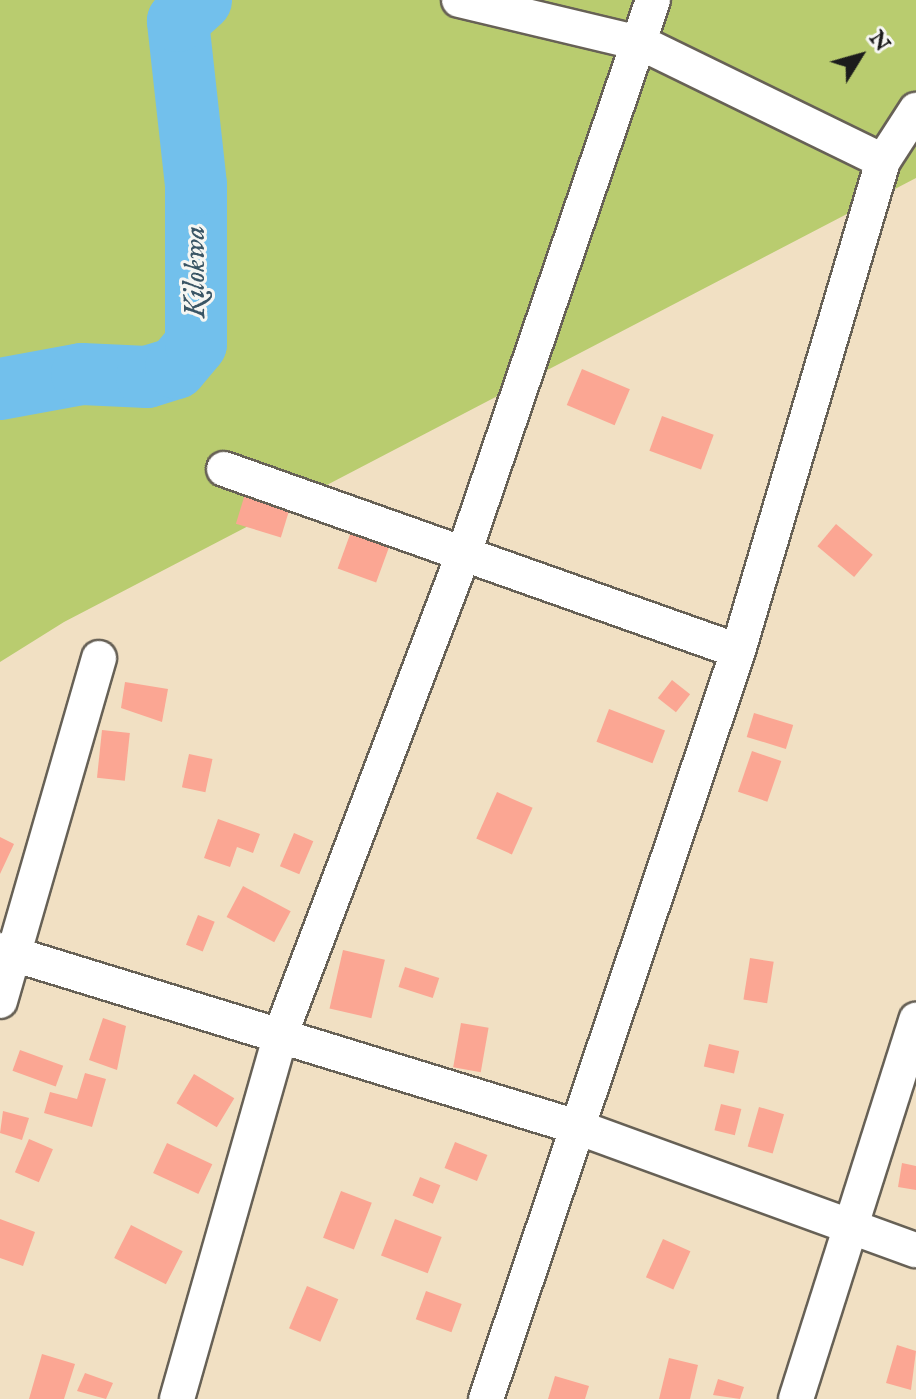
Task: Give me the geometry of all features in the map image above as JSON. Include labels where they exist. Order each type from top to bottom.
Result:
[{"type":"street","points":[[459,0],[643,44],[883,161]]},
{"type":"street","points":[[177,1399],[281,1033],[465,550],[643,44],[653,0]]},
{"type":"street","points":[[486,1399],[580,1128],[738,651],[883,161],[916,110]]},
{"type":"street","points":[[224,469],[465,550],[738,651]]},
{"type":"street","points":[[0,1001],[7,952],[99,658]]},
{"type":"street","points":[[7,952],[281,1033],[580,1128],[916,1250]]},
{"type":"street","points":[[796,1399],[916,1020]]},
{"type":"green space","points":[[0,0],[916,0],[916,178],[64,622],[0,662]]},
{"type":"building","points":[[582,369],[630,389],[615,425],[567,405]]},
{"type":"building","points":[[662,416],[714,435],[701,470],[649,451]]},
{"type":"building","points":[[245,494],[290,508],[281,537],[236,524]]},
{"type":"building","points":[[836,524],[873,555],[854,577],[817,546]]},
{"type":"building","points":[[352,529],[391,543],[376,582],[338,568]]},
{"type":"building","points":[[672,680],[690,694],[676,712],[658,698]]},
{"type":"building","points":[[125,682],[168,689],[162,722],[121,708]]},
{"type":"building","points":[[609,709],[665,731],[652,763],[596,742]]},
{"type":"building","points":[[754,713],[793,725],[786,749],[747,737]]},
{"type":"building","points":[[102,730],[130,733],[125,781],[97,778]]},
{"type":"building","points":[[752,751],[781,761],[767,802],[738,792]]},
{"type":"building","points":[[189,754],[212,759],[205,792],[182,787]]},
{"type":"building","points":[[497,792],[533,808],[512,854],[476,839]]},
{"type":"building","points":[[218,819],[260,834],[253,853],[237,847],[230,867],[204,858]]},
{"type":"building","points":[[294,833],[313,841],[299,874],[280,866]]},
{"type":"building","points":[[0,837],[14,844],[0,874]]},
{"type":"building","points":[[243,886],[291,911],[274,942],[227,917]]},
{"type":"building","points":[[198,915],[215,922],[203,951],[186,945]]},
{"type":"building","points":[[343,950],[385,960],[371,1018],[330,1008]]},
{"type":"building","points":[[750,958],[774,962],[767,1003],[743,999]]},
{"type":"building","points":[[405,967],[439,978],[433,998],[399,987]]},
{"type":"building","points":[[103,1018],[126,1026],[117,1070],[89,1060]]},
{"type":"building","points":[[461,1023],[489,1028],[481,1072],[453,1067]]},
{"type":"building","points":[[709,1044],[739,1051],[734,1073],[704,1066]]},
{"type":"building","points":[[20,1050],[63,1066],[56,1086],[12,1071]]},
{"type":"building","points":[[85,1073],[106,1079],[92,1127],[44,1113],[50,1092],[77,1099]]},
{"type":"building","points":[[194,1074],[234,1098],[217,1127],[176,1103]]},
{"type":"building","points":[[721,1104],[741,1109],[735,1135],[714,1130]]},
{"type":"building","points":[[759,1107],[784,1114],[773,1154],[748,1146]]},
{"type":"building","points":[[3,1111],[29,1118],[22,1140],[0,1133]]},
{"type":"building","points":[[29,1139],[53,1149],[39,1182],[15,1172]]},
{"type":"building","points":[[455,1142],[487,1155],[477,1181],[445,1168]]},
{"type":"building","points":[[167,1143],[212,1164],[198,1194],[153,1173]]},
{"type":"building","points":[[902,1163],[916,1166],[916,1190],[898,1187]]},
{"type":"building","points":[[420,1177],[440,1185],[433,1204],[413,1196]]},
{"type":"building","points":[[341,1191],[372,1203],[354,1250],[323,1238]]},
{"type":"building","points":[[0,1219],[35,1232],[23,1266],[0,1258]]},
{"type":"building","points":[[395,1219],[442,1237],[428,1273],[381,1255]]},
{"type":"building","points":[[131,1225],[183,1251],[166,1284],[114,1258]]},
{"type":"building","points":[[663,1239],[690,1251],[673,1290],[646,1277]]},
{"type":"building","points":[[307,1286],[338,1299],[320,1342],[289,1328]]},
{"type":"building","points":[[426,1291],[462,1304],[451,1332],[416,1319]]},
{"type":"building","points":[[897,1345],[916,1351],[911,1390],[886,1383]]},
{"type":"building","points":[[42,1354],[75,1364],[64,1399],[29,1399]]},
{"type":"building","points":[[669,1358],[698,1365],[690,1399],[659,1399]]},
{"type":"building","points":[[85,1373],[113,1383],[106,1399],[77,1391]]},
{"type":"building","points":[[555,1376],[589,1386],[585,1399],[548,1399]]},
{"type":"building","points":[[718,1379],[744,1387],[740,1399],[713,1395]]},
{"type":"waterway","name":"Kilokwa","points":[[0,389],[82,374],[147,377],[176,368],[196,344],[196,185],[178,21],[201,0]]}]
